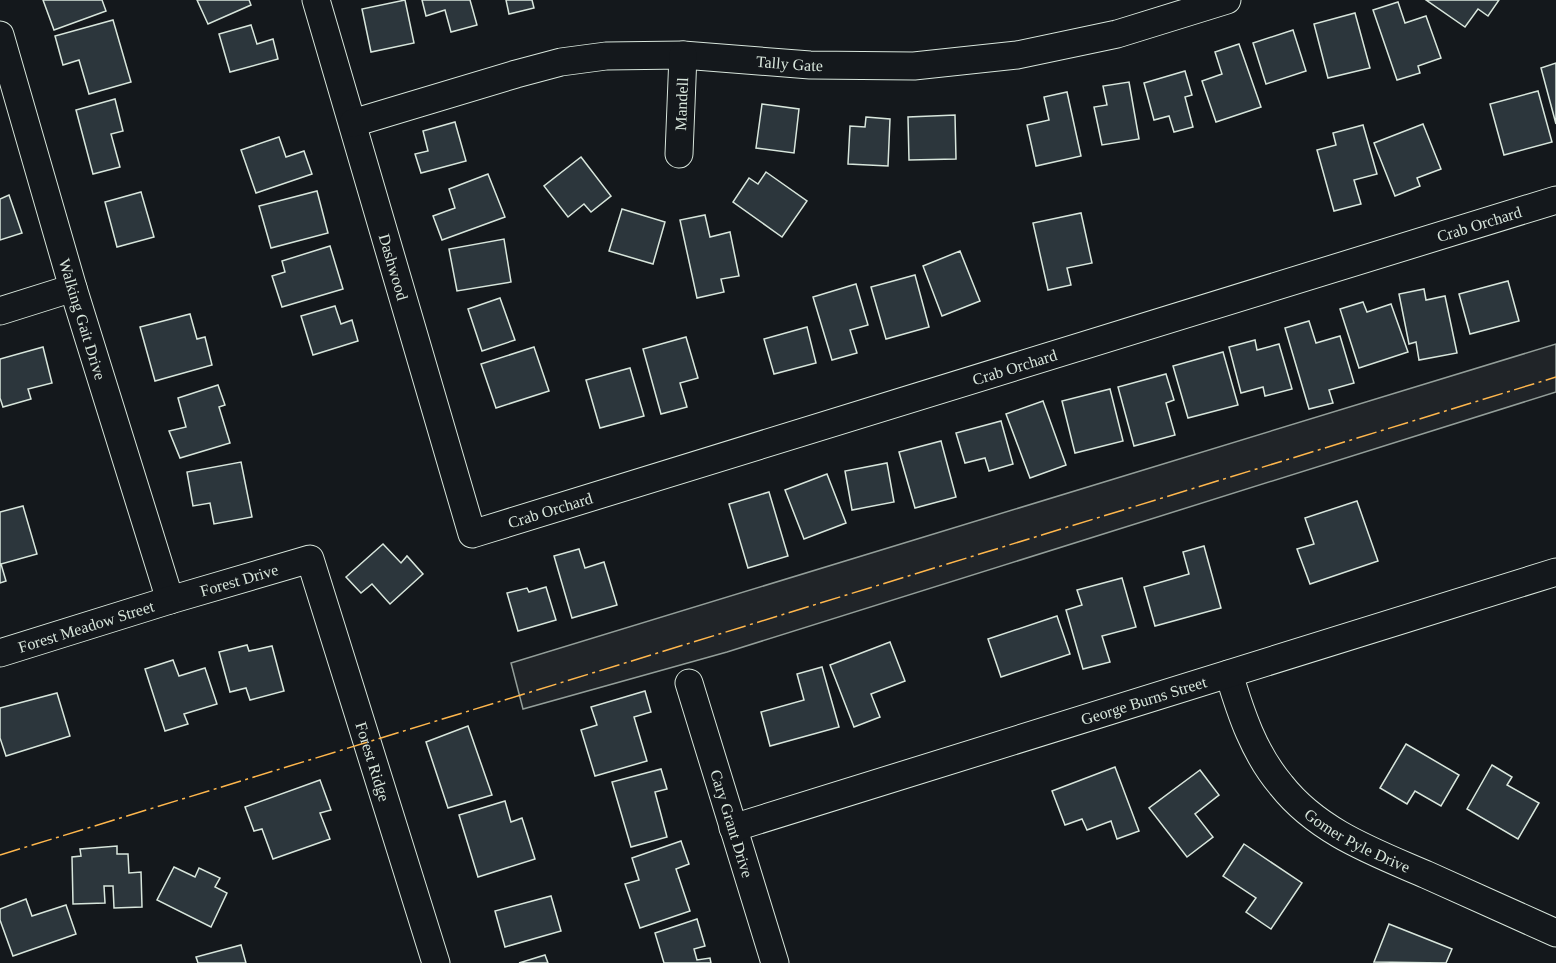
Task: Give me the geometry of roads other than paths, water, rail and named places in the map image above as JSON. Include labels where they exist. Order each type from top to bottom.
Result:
[{"type":"street","name":"Dashwood","points":[[316,0],[472,534]]},
{"type":"street","name":"Tally Gate","points":[[353,123],[561,62],[606,56],[682,55],[810,65],[914,66],[1017,55],[1118,34],[1227,0]]},
{"type":"street","name":"Walking Gait Drive","points":[[0,35],[73,288],[170,600]]},
{"type":"street","name":"Mandell","points":[[679,154],[682,55]]},
{"type":"street","name":"Crab Orchard","points":[[472,534],[1556,200]]},
{"type":"street","points":[[0,311],[73,288]]},
{"type":"street","name":"Forest Drive","points":[[170,600],[310,559]]},
{"type":"street","name":"Forest Ridge","points":[[310,559],[436,963]]},
{"type":"street","name":"George Burns Street","points":[[733,828],[1556,572]]},
{"type":"street","name":"Forest Meadow Street","points":[[0,653],[170,600]]},
{"type":"street","name":"Gomer Pyle Drive","points":[[1229,675],[1240,711],[1256,749],[1282,787],[1315,818],[1353,842],[1556,933]]},
{"type":"street","name":"Cary Grant Drive","points":[[689,683],[775,963]]}]
